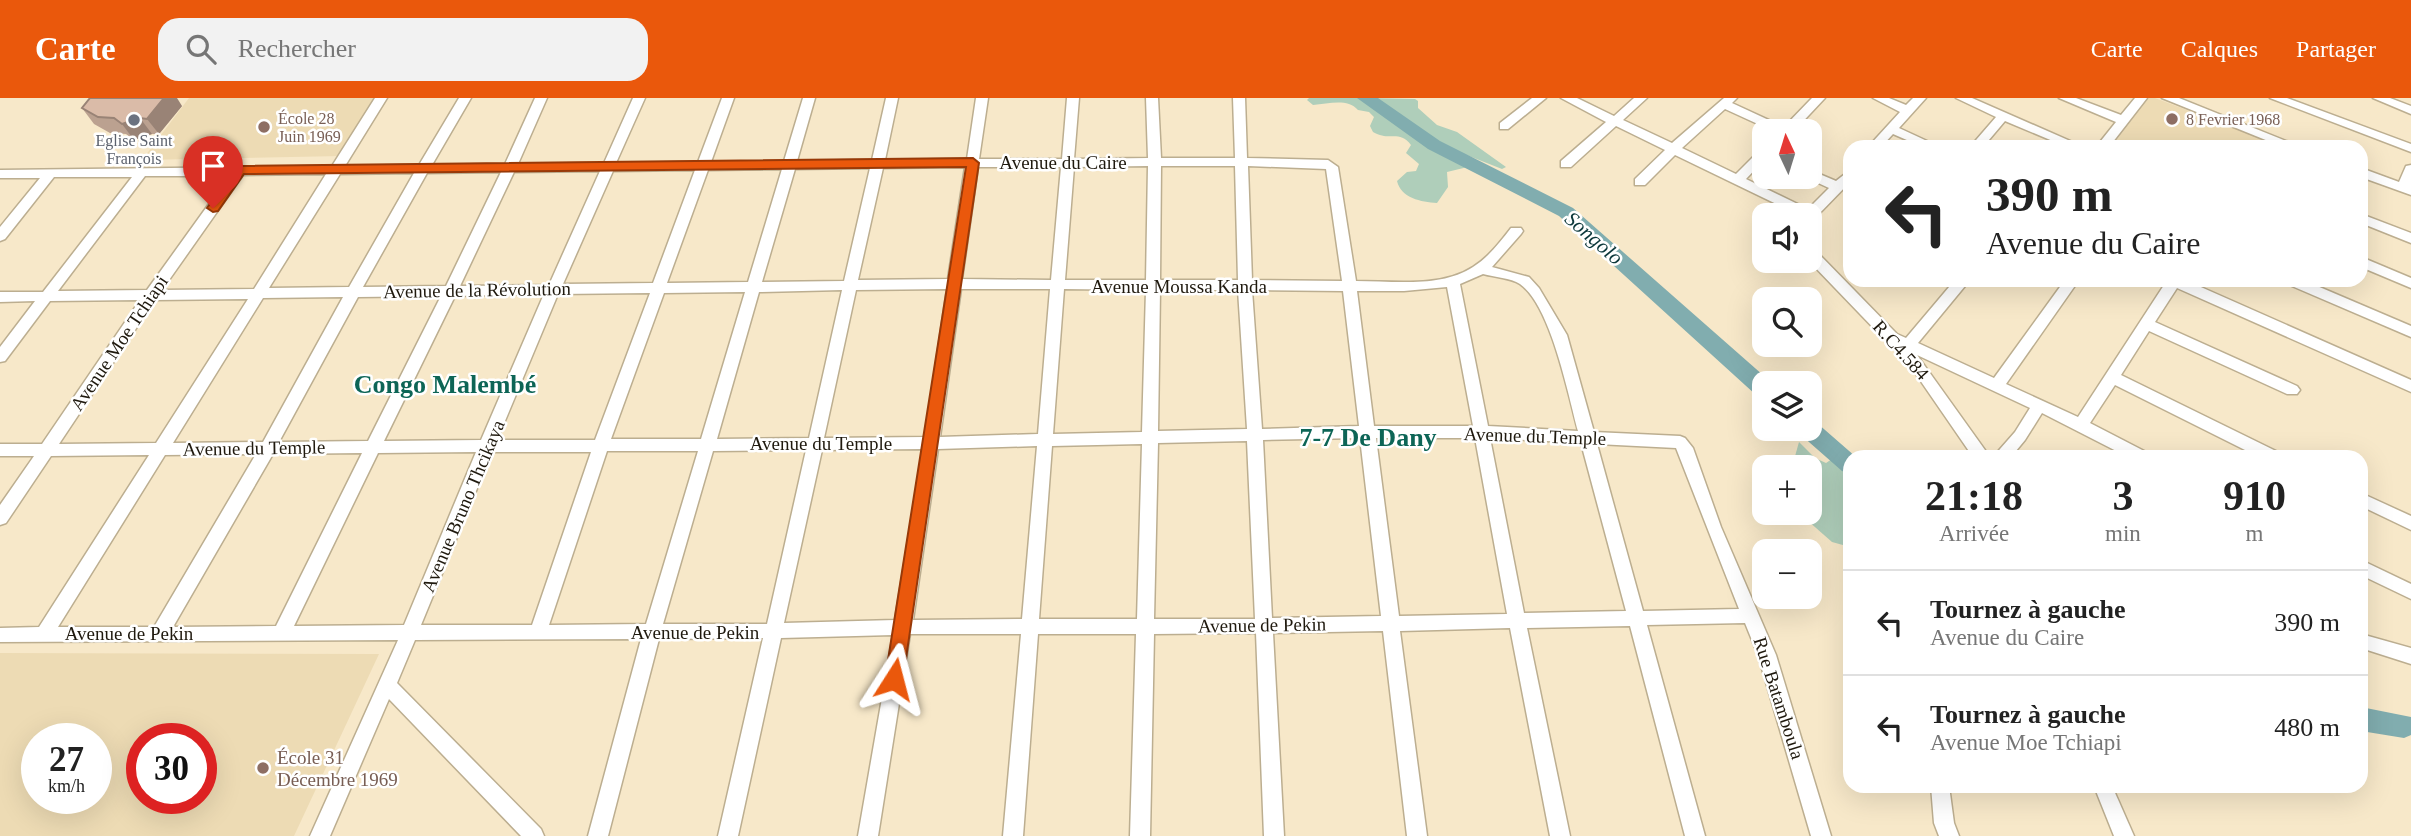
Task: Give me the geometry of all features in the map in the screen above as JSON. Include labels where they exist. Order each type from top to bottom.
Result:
[{"type":"street","points":[[45,633],[381,98]]},
{"type":"street","points":[[160,633],[268,448],[422,169],[465,98]]},
{"type":"street","points":[[282,632],[451,291],[541,98]]},
{"type":"street","name":"Avenue Bruno Thcikaya","points":[[320,836],[639,98]]},
{"type":"street","points":[[538,633],[601,445],[728,98]]},
{"type":"street","points":[[598,836],[652,632],[809,98]]},
{"type":"street","points":[[728,836],[892,98]]},
{"type":"street","points":[[868,836],[932,443],[982,98]]},
{"type":"street","points":[[1013,836],[1073,98]]},
{"type":"street","points":[[1140,836],[1147,626],[1154,162],[1152,98]]},
{"type":"street","points":[[1239,98],[1245,286],[1274,836]]},
{"type":"street","points":[[1504,126],[1540,98]]},
{"type":"street","points":[[1567,98],[1783,203]]},
{"type":"street","points":[[1566,164],[1641,98]]},
{"type":"street","points":[[1797,119],[1819,98]]},
{"type":"street","points":[[1879,98],[1907,110]]},
{"type":"street","points":[[1881,140],[1920,98]]},
{"type":"street","points":[[1962,98],[2061,140]]},
{"type":"street","points":[[2065,98],[2123,120]]},
{"type":"street","points":[[2107,140],[2141,98]]},
{"type":"street","points":[[2168,98],[2263,140]]},
{"type":"street","points":[[2276,98],[2411,148]]},
{"type":"street","points":[[2379,98],[2411,110]]},
{"type":"street","points":[[1640,182],[1728,101],[1762,119]]},
{"type":"street","points":[[1982,140],[2003,116]]},
{"type":"street","points":[[1891,129],[1917,140]]},
{"type":"street","name":"Avenue du Caire","points":[[0,174],[1068,162],[1328,164],[1332,167],[1348,286]]},
{"type":"street","points":[[1736,181],[1752,165]]},
{"type":"street","points":[[2368,175],[2406,189],[2411,169]]},
{"type":"street","name":"Avenue Moe Tchiapi","points":[[0,518],[151,295],[240,170]]},
{"type":"street","points":[[0,357],[142,172]]},
{"type":"street","points":[[0,236],[51,173]]},
{"type":"street","points":[[1822,180],[1838,187]]},
{"type":"street","points":[[1821,203],[1843,182]]},
{"type":"street","points":[[2368,221],[2411,238]]},
{"type":"street","points":[[1516,231],[1483,269],[1520,277],[1534,290],[1560,335],[1695,836]]},
{"type":"street","points":[[2368,265],[2411,283]]},
{"type":"street","name":"R.C4.584","points":[[1822,266],[1849,294],[1903,342],[1977,450]]},
{"type":"street","name":"Avenue Moussa Kanda","points":[[955,284],[1404,286],[1453,282],[1468,278],[1483,269]]},
{"type":"street","points":[[1453,282],[1560,836]]},
{"type":"street","name":"Avenue de la Révolution","points":[[0,297],[955,284]]},
{"type":"street","points":[[1348,286],[1417,836]]},
{"type":"street","points":[[1849,294],[1854,287]]},
{"type":"street","points":[[1956,287],[1903,342],[2129,450]]},
{"type":"street","points":[[1997,385],[2067,287]]},
{"type":"street","points":[[2081,425],[2170,287]]},
{"type":"street","points":[[2190,287],[2411,386]]},
{"type":"street","points":[[2306,287],[2411,332]]},
{"type":"street","points":[[2146,324],[2292,390]]},
{"type":"street","points":[[2112,377],[2260,450]]},
{"type":"street","points":[[2007,450],[2020,436],[2039,406]]},
{"type":"street","name":"Avenue du Temple","points":[[0,450],[932,443],[1366,432],[1481,432],[1683,444]]},
{"type":"street","name":"Rue Batamboula","points":[[1683,444],[1713,527],[1767,655],[1821,836]]},
{"type":"street","points":[[2368,502],[2411,523]]},
{"type":"street","points":[[2368,570],[2411,592]]},
{"type":"street","name":"Avenue de Pekin","points":[[0,635],[1265,626],[1750,616]]},
{"type":"street","points":[[2368,647],[2411,656]]},
{"type":"street","points":[[387,685],[534,836]]},
{"type":"street","points":[[1941,793],[1944,823],[1949,836]]},
{"type":"street","points":[[2107,793],[2124,836]]},
{"type":"shaded area","name":"École 28 Juin 1969","points":[[189,98],[379,98],[342,156],[142,160]]},
{"type":"shaded area","name":"8 Fevrier 1968","points":[[2149,98],[2155,98],[2266,140],[2116,140]]},
{"type":"shaded area","name":"École 31 Décembre 1969","points":[[0,653],[379,654],[294,836],[0,836]]},
{"type":"green space","points":[[1364,98],[1450,156],[1476,165],[1447,172],[1448,187],[1437,203],[1413,198],[1399,187],[1397,181],[1407,172],[1416,171],[1419,164],[1406,153],[1411,145],[1407,140],[1373,132],[1370,126],[1374,117],[1369,112],[1343,103],[1313,105],[1307,100]]},
{"type":"green space","points":[[1368,98],[1415,99],[1418,101],[1418,108],[1437,125],[1457,132],[1506,167],[1502,169],[1441,145],[1388,108]]},
{"type":"green space","points":[[1799,442],[1812,455],[1795,455]]},
{"type":"green space","points":[[1835,457],[1843,464],[1843,545],[1832,542],[1813,525],[1822,525],[1822,461],[1826,463]]},
{"type":"building","points":[[90,98],[164,98],[147,119],[140,118],[122,124],[114,118],[98,117],[82,108]]},
{"type":"waterway","name":"Songolo","points":[[1366,98],[1434,145],[1566,212],[1752,378]]},
{"type":"waterway","name":"Songolo","points":[[1822,440],[1843,459]]},
{"type":"waterway","name":"Songolo","points":[[2368,720],[2404,726]]},
{"type":"place","name":"8 Fevrier 1968","points":[[2172,119]]},
{"type":"place","name":"Eglise Saint François","points":[[134,120]]},
{"type":"place","name":"École 28 Juin 1969","points":[[264,127]]},
{"type":"place","name":"École 31 Décembre 1969","points":[[263,768]]},
{"type":"district","name":"Congo Malembé","points":[[445,384]]},
{"type":"district","name":"7-7 De Dany","points":[[1368,437]]},
{"type":"route","points":[[213,208],[240,170],[973,163],[894,679]]}]
